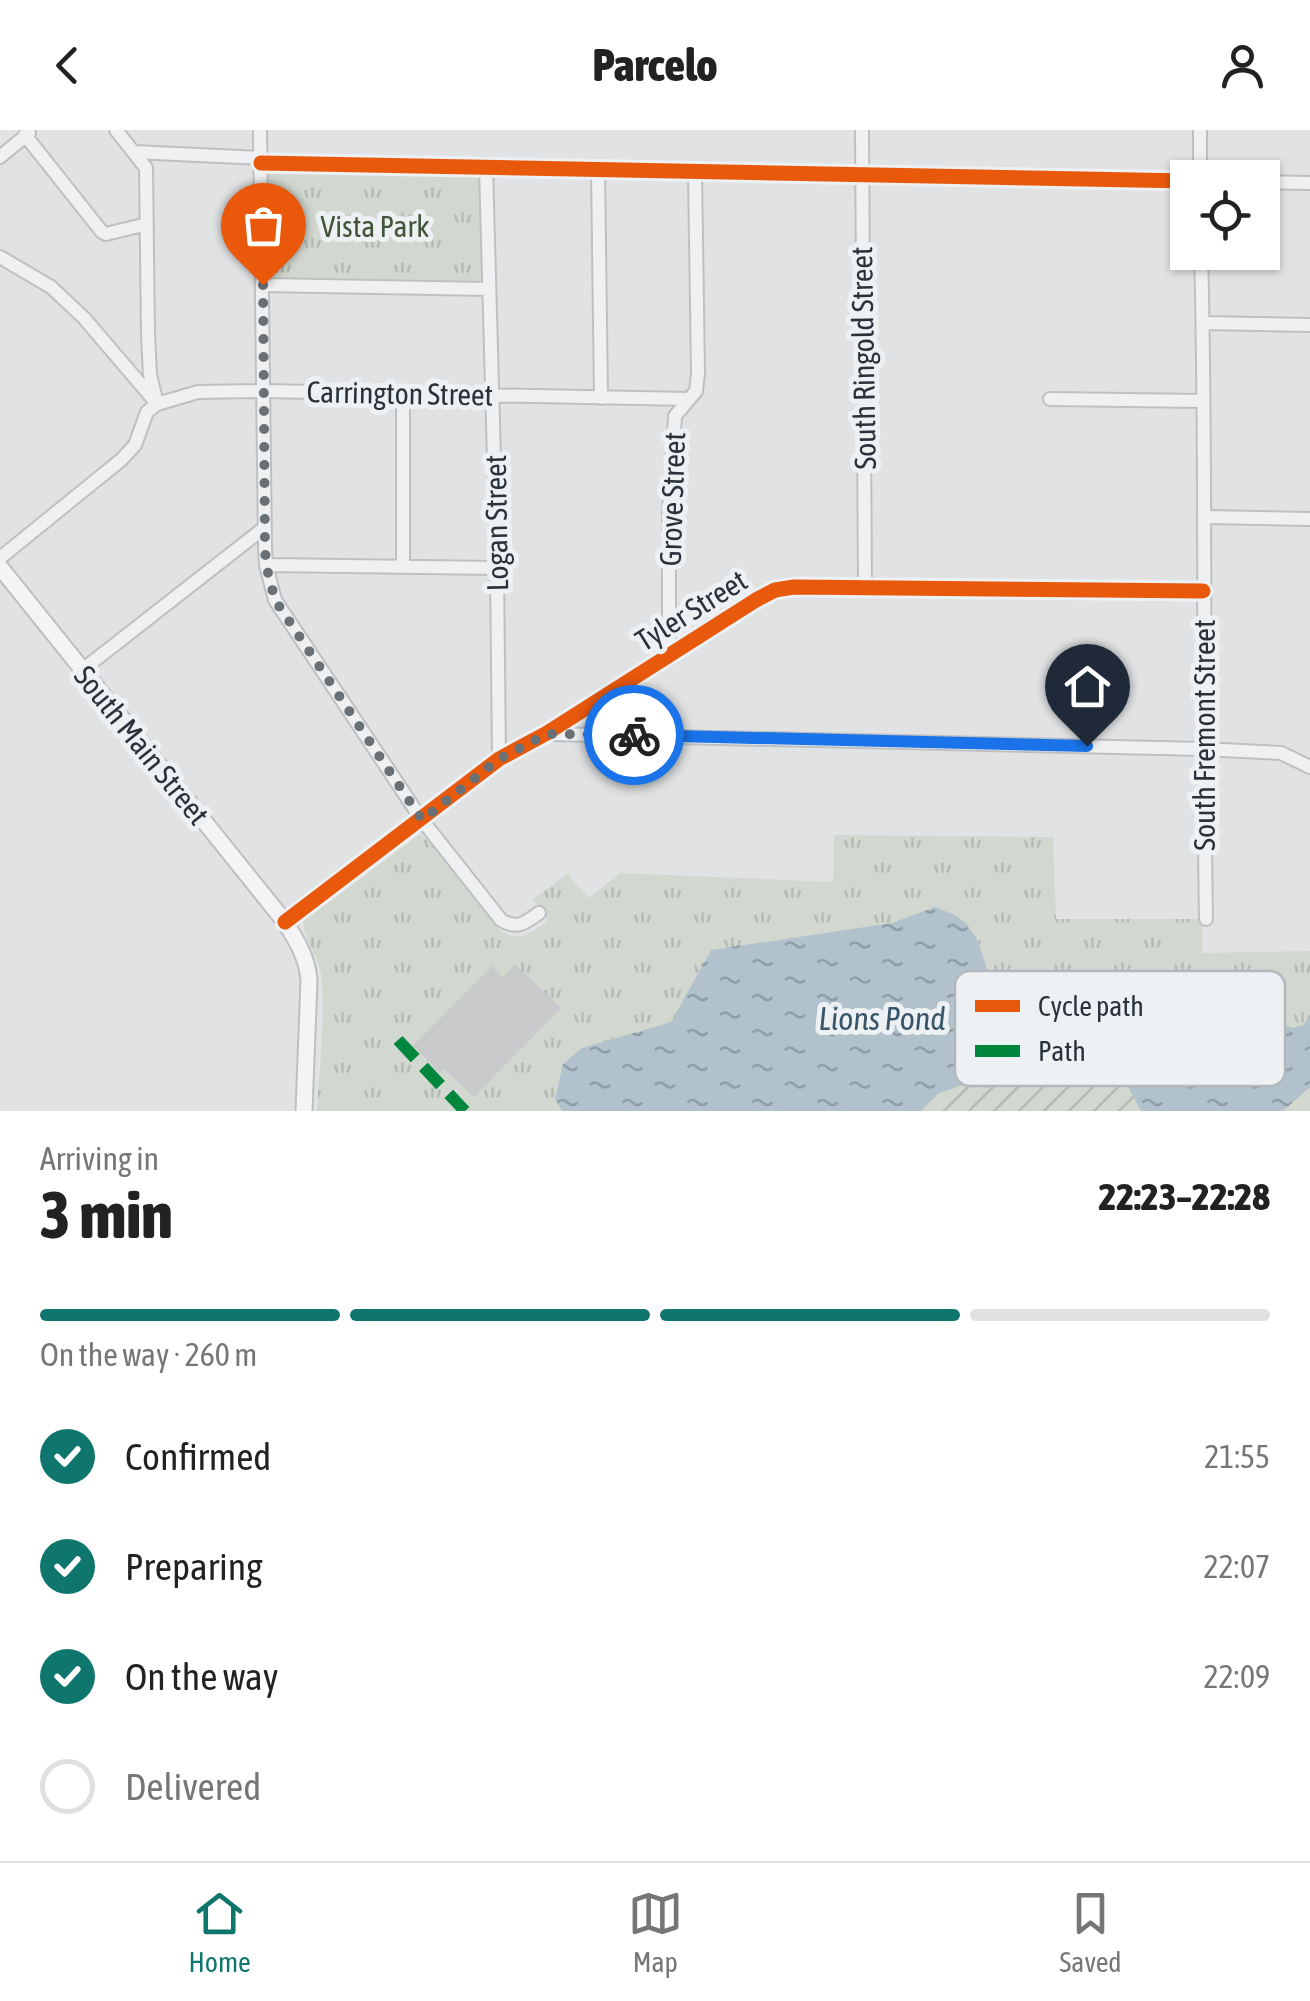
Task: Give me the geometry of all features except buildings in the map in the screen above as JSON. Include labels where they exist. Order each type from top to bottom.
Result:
[{"type":"main road","name":"South Main Street","points":[[0,567],[285,922],[301,948],[309,980],[304,1111]]},
{"type":"street","points":[[116,130],[146,168],[150,376],[157,404]]},
{"type":"street","points":[[260,130],[264,528],[266,565],[275,600],[422,820],[501,920],[518,926],[538,913]]},
{"type":"street","name":"South Ringold Street","points":[[862,130],[865,587]]},
{"type":"street","points":[[1200,130],[1200,160]]},
{"type":"street","points":[[3,148],[29,133],[102,232],[147,224]]},
{"type":"street","points":[[134,152],[486,167],[1170,181]]},
{"type":"street","name":"Logan Street","points":[[486,167],[499,759]]},
{"type":"street","points":[[598,169],[601,398]]},
{"type":"street","name":"Grove Street","points":[[670,654],[668,513],[675,416],[696,391],[698,374],[695,170]]},
{"type":"street","points":[[1280,183],[1310,184]]},
{"type":"street","points":[[0,257],[52,287],[84,318],[157,404]]},
{"type":"street","name":"South Fremont Street","points":[[1202,270],[1206,918]]},
{"type":"street","points":[[263,285],[488,289]]},
{"type":"street","points":[[1203,323],[1310,325]]},
{"type":"street","name":"Carrington Street","points":[[157,404],[198,392],[264,391],[688,399]]},
{"type":"street","points":[[403,394],[403,567]]},
{"type":"street","points":[[1050,400],[1203,401]]},
{"type":"street","points":[[0,558],[121,460],[135,445],[148,412],[157,404]]},
{"type":"street","points":[[1206,517],[1310,520]]},
{"type":"street","points":[[81,671],[264,528]]},
{"type":"street","points":[[266,565],[497,568]]},
{"type":"street","name":"Tyler Street","points":[[285,922],[499,759],[547,734],[775,590],[865,587],[1204,592]]},
{"type":"street","points":[[547,734],[1203,748],[1281,753],[1306,764]]},
{"type":"green space","name":"Vista Park","points":[[261,163],[486,167],[488,289],[263,285]]},
{"type":"green space","points":[[419,835],[428,840],[499,929],[512,936],[530,933],[548,920],[533,900],[567,874],[589,898],[620,873],[833,882],[834,835],[1053,837],[1056,919],[1202,919],[1203,953],[1310,951],[1310,1111],[317,1111],[322,990],[319,967],[303,921]]},
{"type":"green space","points":[[959,1086],[1127,1086],[1141,1111],[922,1111],[928,1101]]},
{"type":"water","name":"Lions Pond","points":[[935,907],[958,917],[977,939],[989,971],[955,971],[955,1086],[959,1086],[928,1101],[922,1111],[562,1111],[555,1099],[563,1064],[582,1048],[671,1022],[711,950],[892,923]]},
{"type":"water","name":"Lions Pond","points":[[1310,1017],[1310,1087],[1283,1111],[1141,1111],[1127,1086],[1285,1086],[1285,1025],[1293,1028],[1303,1025]]},
{"type":"marked path","points":[[398,1040],[465,1111]]},
{"type":"cycle path","points":[[261,163],[1170,181]]},
{"type":"cycle path","points":[[285,922],[499,759],[775,590],[794,587],[1203,591]]},
{"type":"way so far","points":[[263,285],[265,547],[275,600],[422,820],[499,759],[547,734],[634,735]]},
{"type":"route","points":[[634,735],[1087,746]]}]
